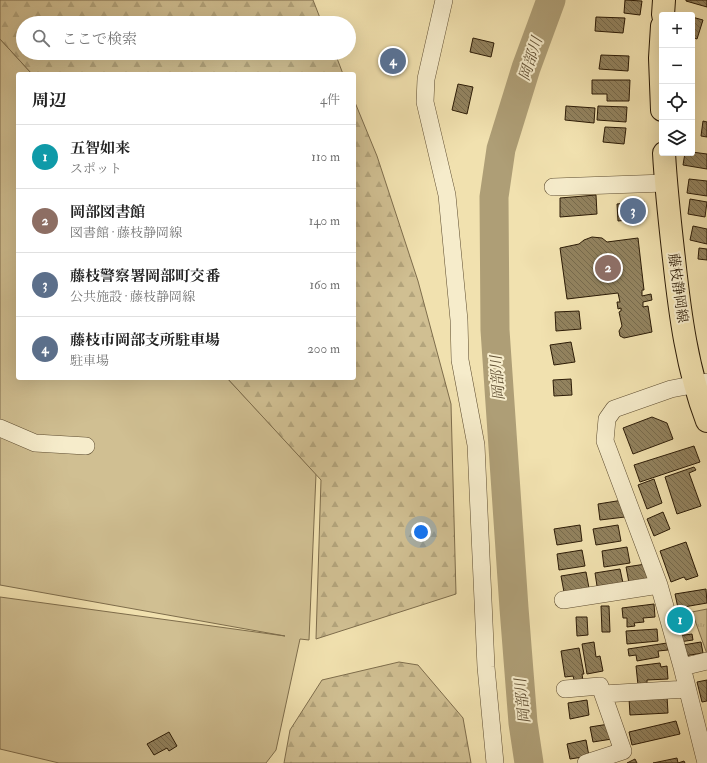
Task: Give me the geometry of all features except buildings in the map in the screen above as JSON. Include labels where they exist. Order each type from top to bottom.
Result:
[{"type":"main road","points":[[663,12],[664,0]]},
{"type":"main road","points":[[661,48],[661,84]]},
{"type":"main road","name":"藤枝静岡線","points":[[664,156],[665,183],[678,297],[700,383],[707,420]]},
{"type":"street","points":[[444,0],[426,79],[425,102],[447,195],[459,320],[460,360],[476,445],[486,666],[495,763]]},
{"type":"street","points":[[553,187],[665,183]]},
{"type":"street","points":[[700,383],[614,409],[607,419],[605,441],[659,585],[682,666],[706,763]]},
{"type":"street","points":[[0,428],[35,443],[86,446]]},
{"type":"street","points":[[563,600],[659,585]]},
{"type":"street","points":[[682,666],[707,661]]},
{"type":"street","points":[[565,689],[600,686],[623,751],[604,761],[586,763]]},
{"type":"street","points":[[603,694],[687,689]]},
{"type":"green space","points":[[0,0],[313,0],[319,16],[16,16],[16,56],[0,39]]},
{"type":"green space","points":[[0,39],[16,56],[16,60],[19,60],[30,72],[16,72],[16,380],[229,380],[316,474],[309,640],[300,639],[276,750],[266,763],[59,763],[0,749],[0,597],[285,636],[0,585]]},
{"type":"green space","points":[[19,60],[338,60],[342,72],[30,72]]},
{"type":"green space","points":[[356,105],[377,156],[418,281],[451,404],[456,594],[316,639],[321,480],[229,380],[356,380]]},
{"type":"green space","points":[[707,609],[707,654],[692,612]]},
{"type":"green space","points":[[399,662],[418,665],[463,718],[471,763],[284,763],[290,730],[322,680]]},
{"type":"waterway","name":"岡部川","points":[[529,763],[523,723],[495,330],[494,197],[501,149],[526,68],[551,0]]},
{"type":"place","name":"藤枝市岡部支所駐車場","points":[[393,61]]},
{"type":"place","name":"藤枝警察署岡部町交番","points":[[633,211]]},
{"type":"place","name":"岡部図書館","points":[[608,268]]},
{"type":"place","name":"五智如来","points":[[680,620]]}]
